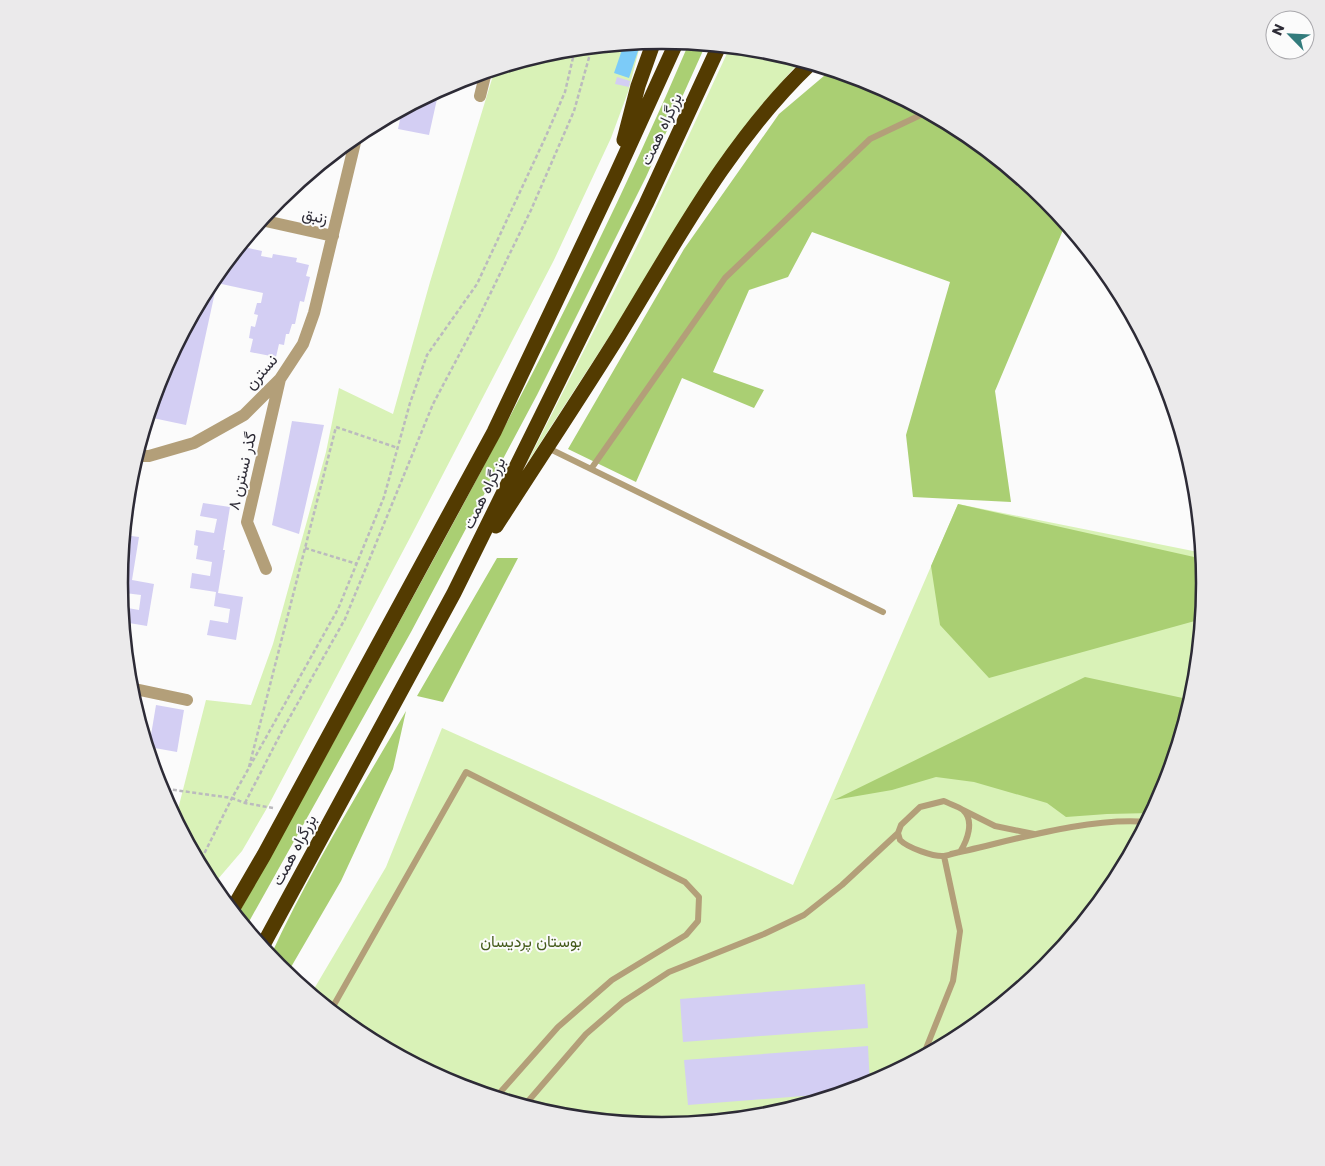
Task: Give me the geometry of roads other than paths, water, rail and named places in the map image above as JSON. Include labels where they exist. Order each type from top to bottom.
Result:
[{"type":"highway","points":[[615,177],[638,86],[651,49]]},
{"type":"highway","name":"بزرگراه همت","points":[[236,904],[494,432],[673,49]]},
{"type":"highway","name":"بزرگراه همت","points":[[266,941],[454,593],[646,204],[716,52]]},
{"type":"highway","points":[[454,593],[732,154],[784,90],[806,68]]},
{"type":"street","points":[[480,96],[484,80]]},
{"type":"street","name":"نسترن","points":[[144,456],[194,443],[244,415],[280,379],[303,344],[314,313],[355,147]]},
{"type":"street","name":"زنبق","points":[[269,222],[333,236]]},
{"type":"street","name":"گذر نسترن ۸","points":[[266,569],[247,522],[280,379]]},
{"type":"street","points":[[140,690],[187,700]]},
{"type":"lane","points":[[591,469],[725,278],[870,139],[920,115]]},
{"type":"lane","points":[[547,448],[883,612]]},
{"type":"lane","points":[[335,1005],[466,772],[685,882],[699,897],[698,921],[686,935],[612,980],[558,1027],[501,1092]]},
{"type":"lane","points":[[1037,834],[996,826],[944,801],[920,807],[900,825],[898,837],[903,843],[934,856],[944,856],[1037,834],[1076,827],[1141,822]]},
{"type":"lane","points":[[951,854],[960,852],[969,832],[963,810]]},
{"type":"lane","points":[[529,1100],[586,1034],[623,1002],[669,972],[764,934],[804,915],[842,885],[898,832]]},
{"type":"lane","points":[[926,1048],[954,981],[960,931],[944,856]]},
{"type":"water","points":[[638,50],[629,78],[614,73],[622,51]]},
{"type":"park label","name":"بوستان پردیسان","points":[[531,941]]}]
